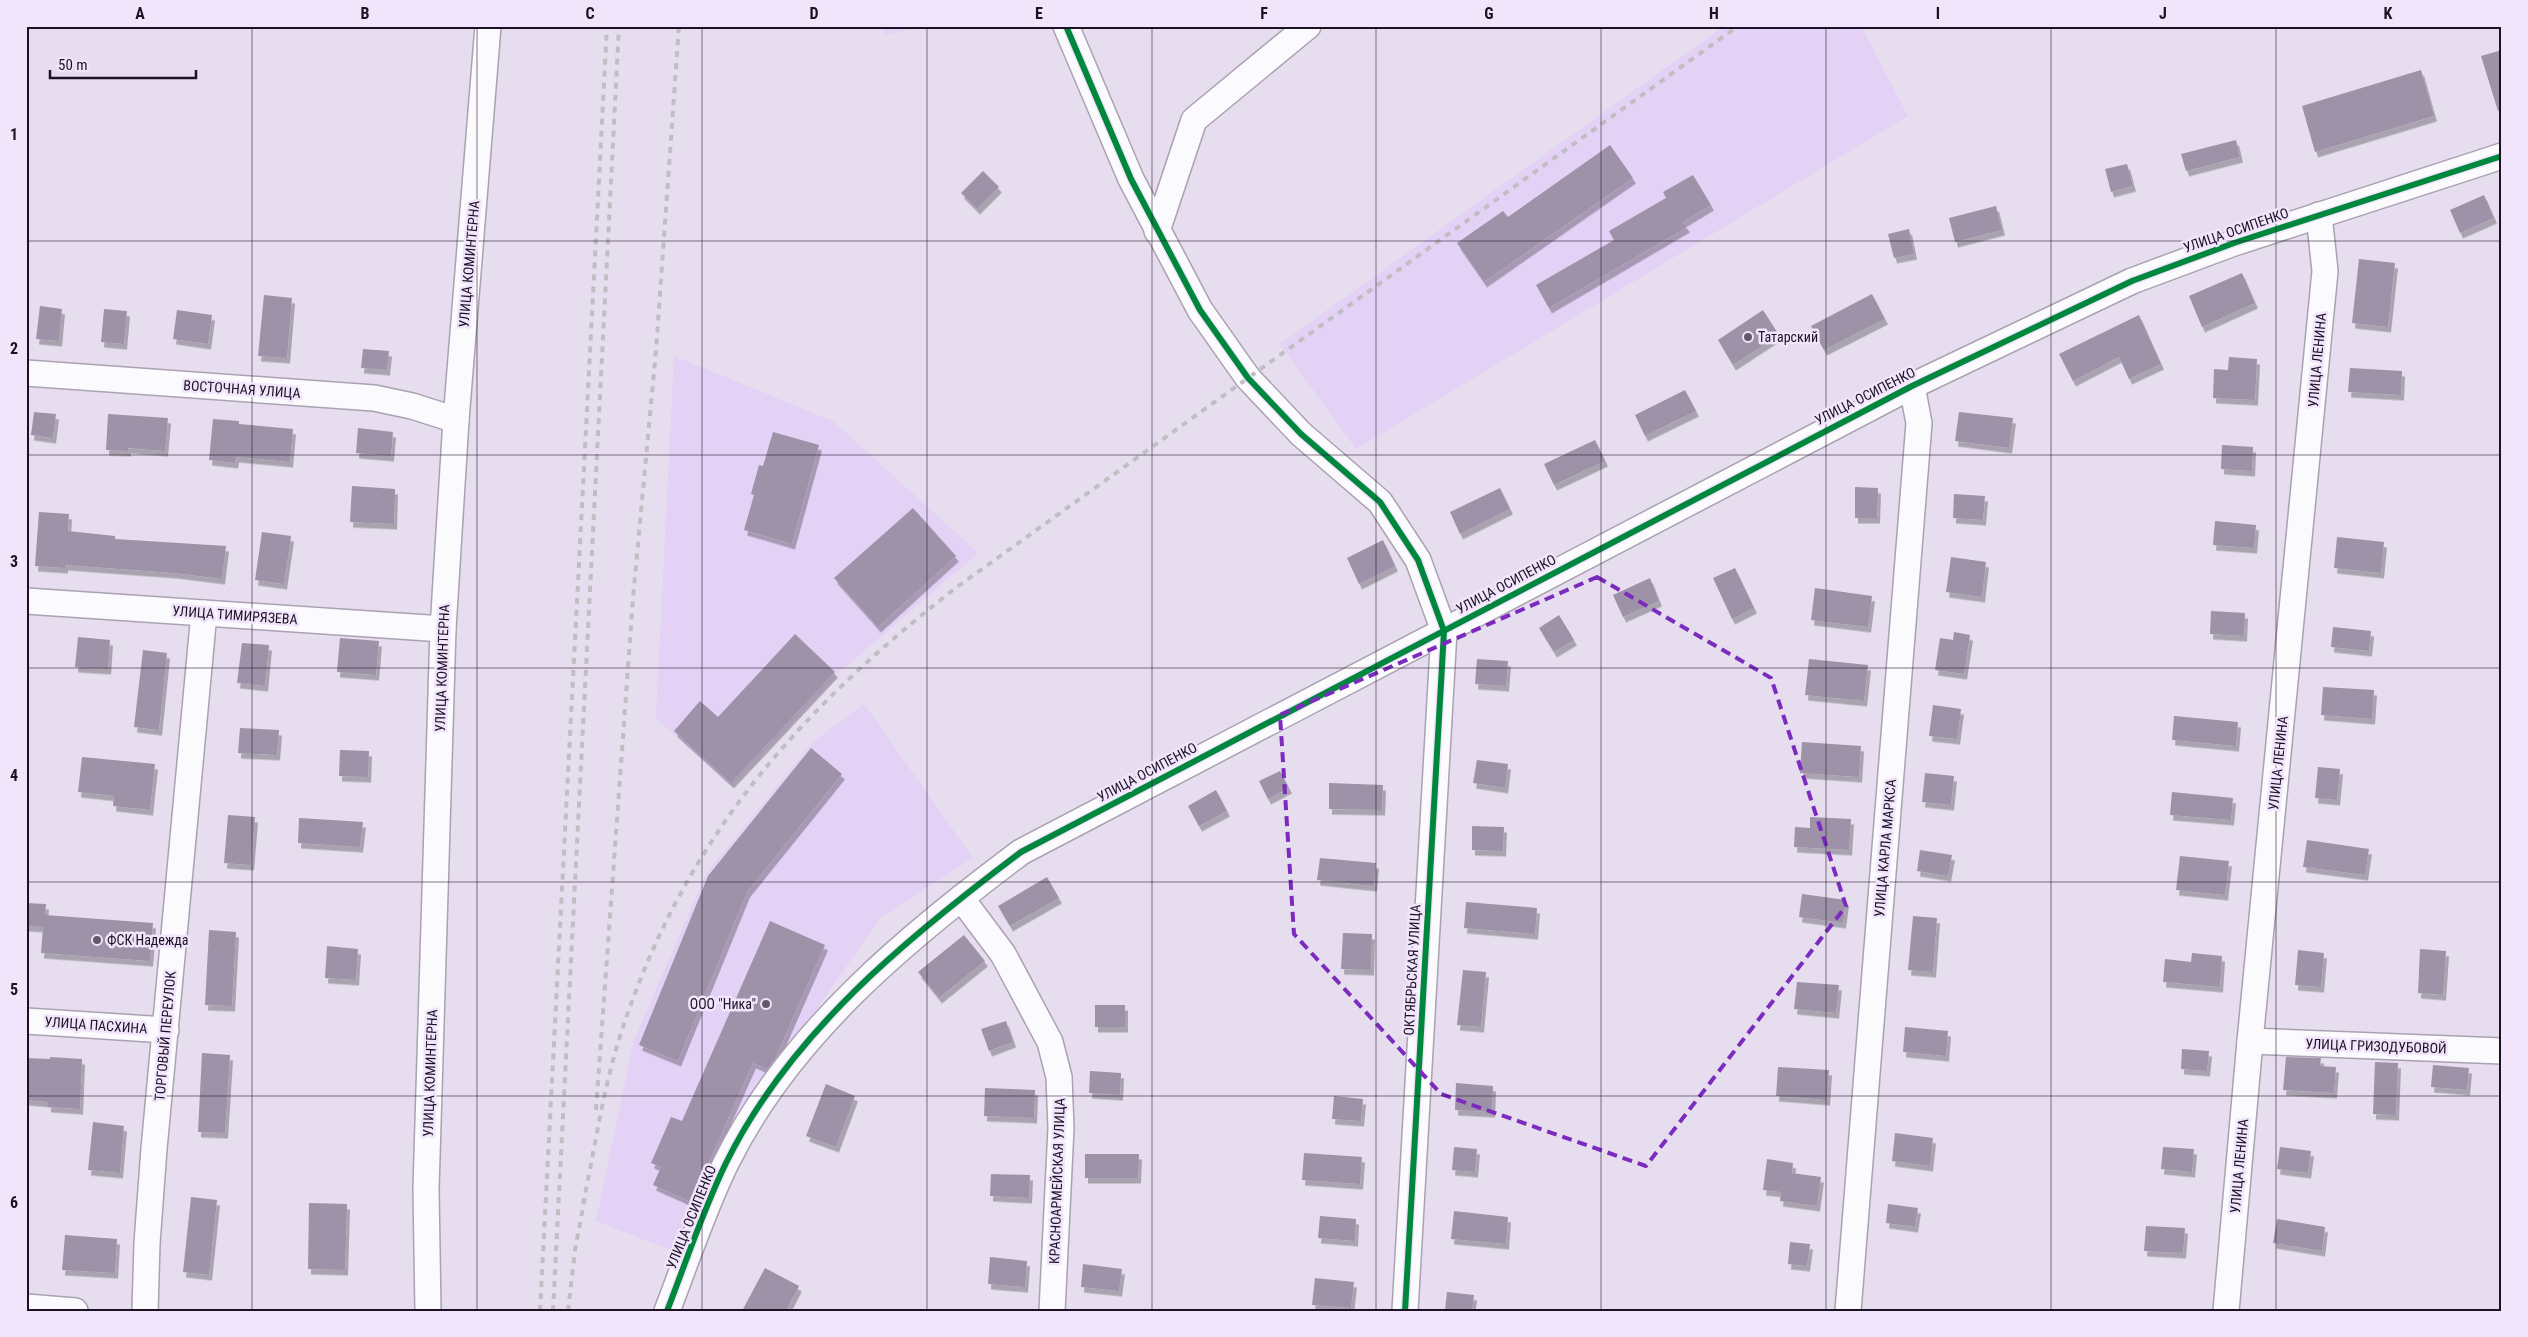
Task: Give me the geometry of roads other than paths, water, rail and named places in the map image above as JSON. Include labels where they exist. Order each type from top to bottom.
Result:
[{"type":"street","name":"УЛИЦА КОМИНТЕРНА","points":[[428,1311],[426,1188],[443,629],[456,420],[488,26]]},
{"type":"street","points":[[1066,26],[1131,179],[1200,310],[1248,378],[1301,434],[1380,502],[1418,560],[1444,631]]},
{"type":"street","points":[[1157,231],[1194,120],[1308,26]]},
{"type":"street","name":"УЛИЦА ОСИПЕНКО","points":[[667,1311],[726,1163],[758,1107],[796,1056],[837,1008],[961,898],[1021,852],[1912,386],[2132,281],[2234,243],[2502,156]]},
{"type":"street","name":"УЛИЦА ЛЕНИНА","points":[[2226,1311],[2250,1042],[2324,289],[2325,271],[2319,215]]},
{"type":"street","name":"ВОСТОЧНАЯ УЛИЦА","points":[[26,373],[374,398],[412,406],[456,420]]},
{"type":"street","name":"УЛИЦА КАРЛА МАРКСА","points":[[1848,1311],[1919,423],[1912,386]]},
{"type":"street","name":"УЛИЦА ТИМИРЯЗЕВА","points":[[26,601],[443,629]]},
{"type":"street","name":"ТОРГОВЫЙ ПЕРЕУЛОК","points":[[145,1311],[148,1225],[204,613]]},
{"type":"street","name":"ОКТЯБРЬСКАЯ УЛИЦА","points":[[1406,1311],[1444,631]]},
{"type":"street","name":"КРАСНОАРМЕЙСКАЯ УЛИЦА","points":[[961,898],[1003,954],[1050,1042],[1059,1077],[1061,1128],[1052,1311]]},
{"type":"street","name":"УЛИЦА ПАСХИНА","points":[[26,1021],[166,1030]]},
{"type":"street","name":"УЛИЦА ГРИЗОДУБОВОЙ","points":[[2250,1042],[2502,1051]]},
{"type":"street","points":[[26,1306],[75,1311]]},
{"type":"railway","points":[[540,1311],[607,26]]},
{"type":"railway","points":[[553,1311],[619,26]]},
{"type":"railway","points":[[596,1110],[633,598],[656,350],[679,26]]},
{"type":"railway","points":[[583,1204],[617,1046],[642,974],[673,909],[708,847],[748,791],[792,737],[841,686],[953,590],[1738,26]]},
{"type":"railway","points":[[568,1311],[575,1250],[585,1197]]},
{"type":"place","name":"Татарский","points":[[1748,337]]},
{"type":"place","name":"ФСК Надежда","points":[[97,940]]},
{"type":"place","name":"ООО \"Ника\"","points":[[766,1004]]}]
